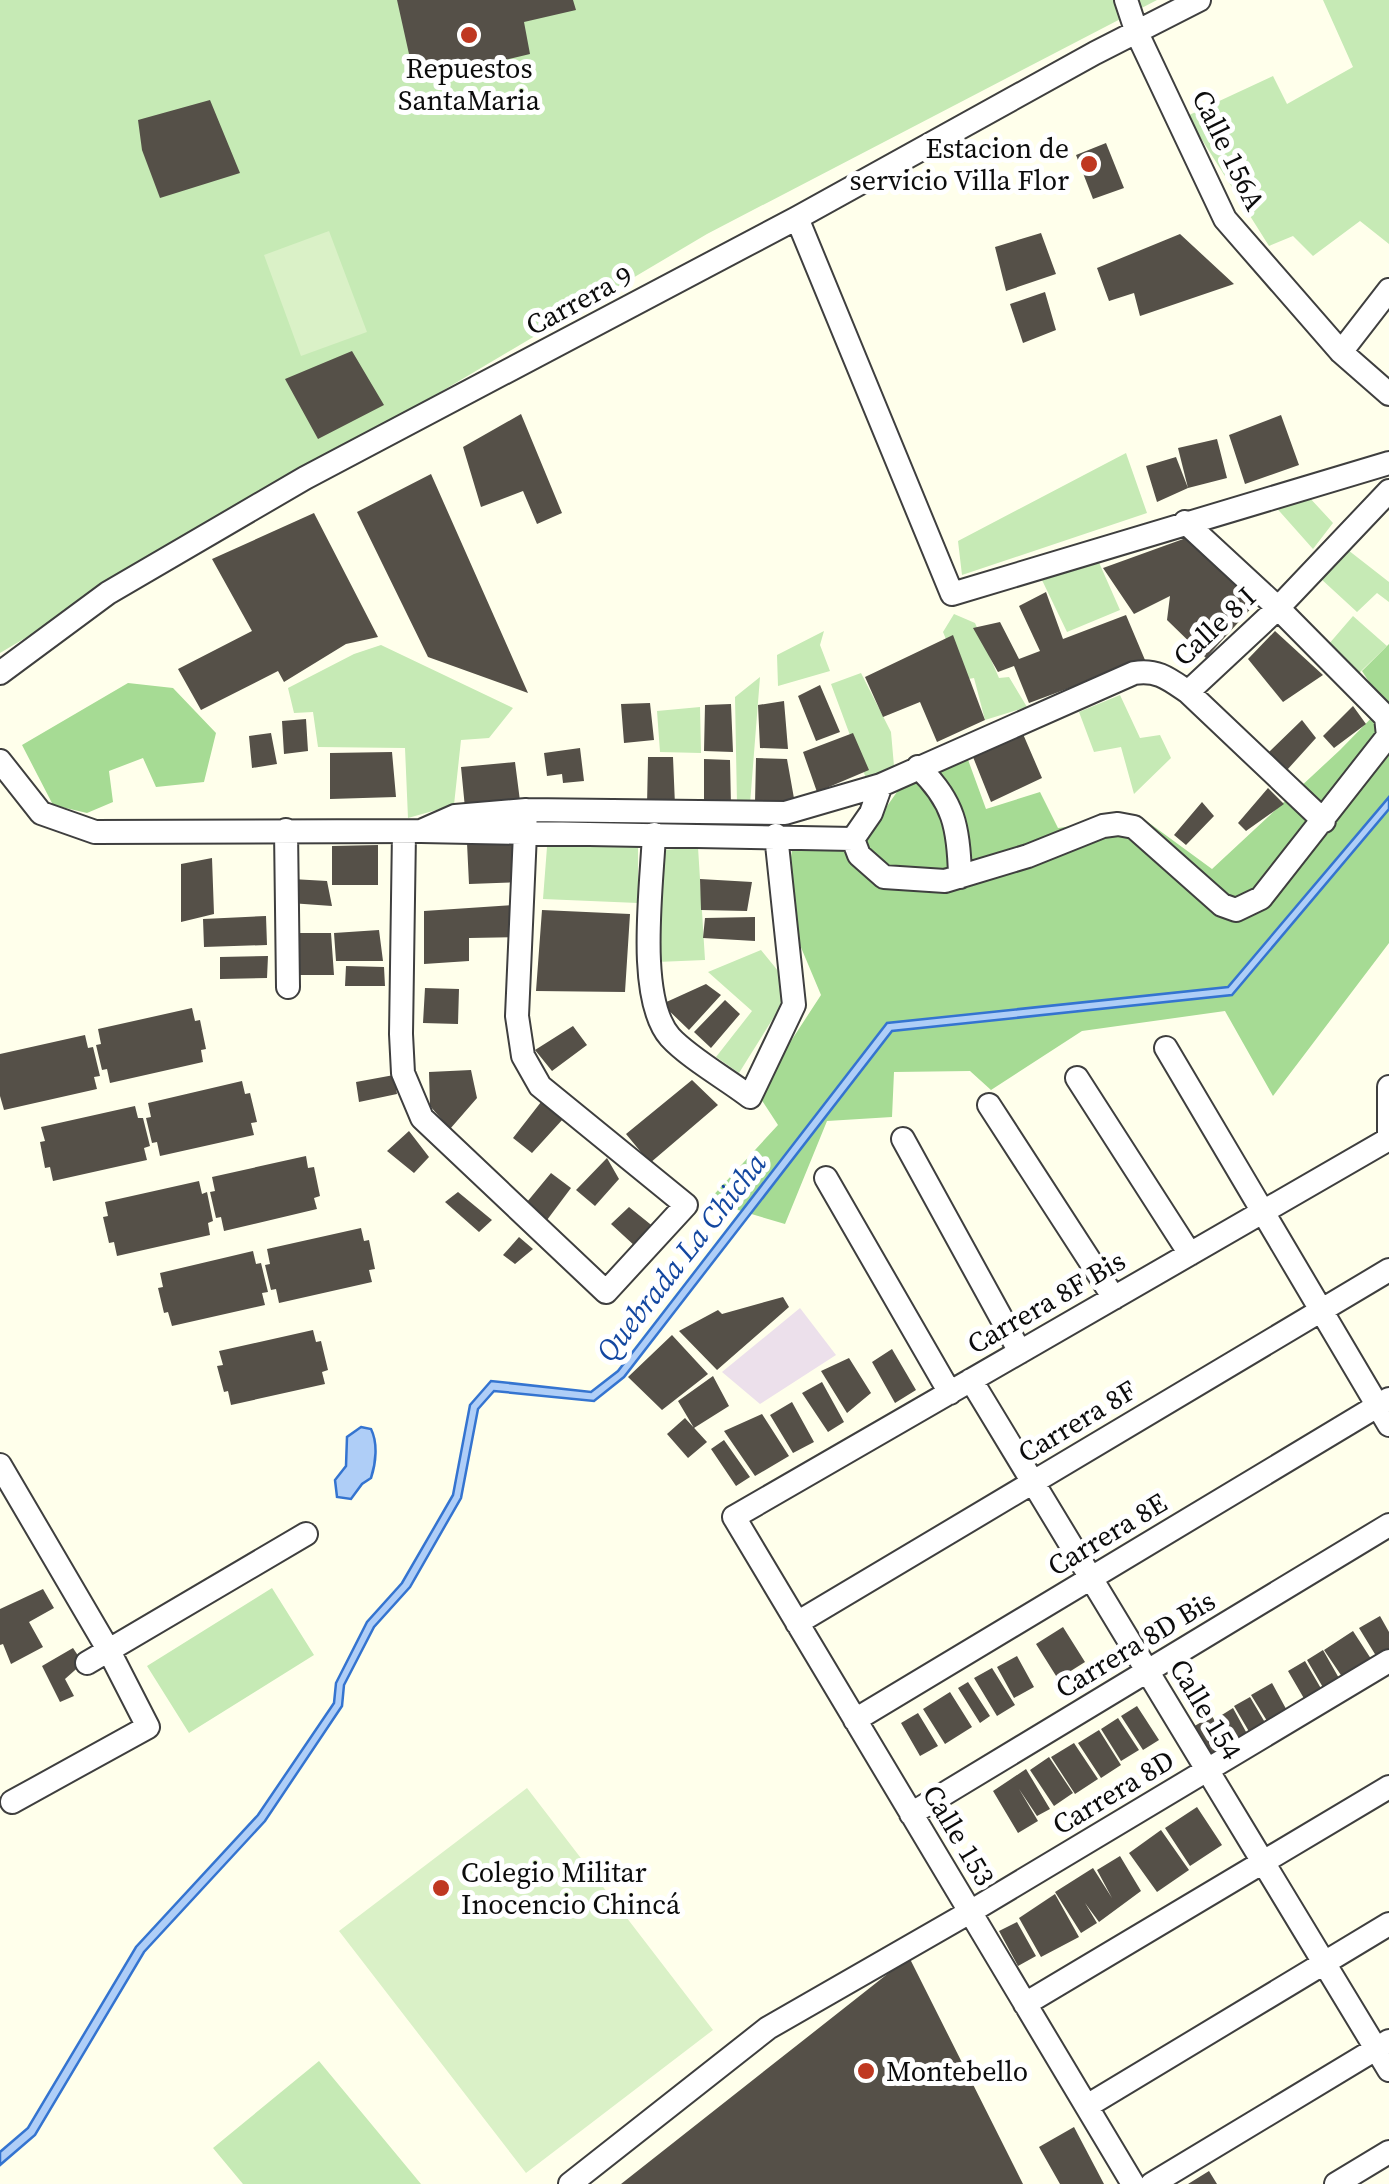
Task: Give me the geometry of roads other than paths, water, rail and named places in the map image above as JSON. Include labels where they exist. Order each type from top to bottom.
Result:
[{"type":"street","name":"Calle 156A","points":[[1126,0],[1137,33],[1225,218],[1342,352],[1389,394]]},
{"type":"street","name":"Carrera 9","points":[[0,673],[108,593],[304,478],[797,218],[1198,0]]},
{"type":"street","points":[[797,218],[952,594],[1389,463]]},
{"type":"street","points":[[1342,352],[1389,290]]},
{"type":"street","name":"Calle 8 I","points":[[527,822],[786,814],[881,785],[1134,673],[1149,670],[1188,692],[1278,608],[1389,491]]},
{"type":"street","points":[[853,839],[859,855],[884,877],[945,882],[1118,824],[1134,827],[1222,906],[1236,910],[1261,898],[1388,736],[1386,717],[1186,522]]},
{"type":"street","points":[[1188,692],[1324,821]]},
{"type":"street","points":[[0,761],[41,813],[94,832],[413,831],[527,822],[654,834],[853,839]]},
{"type":"street","points":[[918,767],[938,786],[952,811],[960,876]]},
{"type":"street","points":[[853,839],[872,813],[881,785]]},
{"type":"street","points":[[413,831],[400,1034],[404,1073],[422,1118],[606,1292],[686,1205],[540,1086],[523,1056],[518,1016],[527,822]]},
{"type":"street","points":[[286,830],[288,987]]},
{"type":"street","points":[[654,834],[649,981],[654,1010],[670,1037],[750,1097],[794,1005],[776,835]]},
{"type":"street","points":[[1166,1048],[1320,1311],[1385,1410]]},
{"type":"street","points":[[1078,1078],[1190,1254]]},
{"type":"street","points":[[1389,1087],[1389,1139]]},
{"type":"street","points":[[989,1105],[1114,1298]]},
{"type":"street","points":[[903,1139],[1020,1352]]},
{"type":"street","name":"Carrera 8F Bis","points":[[734,1517],[1389,1139]]},
{"type":"street","points":[[826,1178],[950,1393]]},
{"type":"street","name":"Carrera 8F","points":[[797,1623],[1389,1270]]},
{"type":"street","name":"Calle 154","points":[[971,1380],[1324,1963],[1383,2045],[1389,2070]]},
{"type":"street","name":"Carrera 8E","points":[[855,1720],[1091,1578],[1385,1410]]},
{"type":"street","points":[[0,1465],[109,1651],[148,1728],[12,1802]]},
{"type":"street","name":"Calle 153","points":[[734,1517],[1133,2184]]},
{"type":"street","name":"Carrera 8D Bis","points":[[911,1814],[1389,1525]]},
{"type":"street","points":[[87,1664],[306,1534]]},
{"type":"street","name":"Carrera 8D","points":[[570,2184],[768,2028],[1389,1661]]},
{"type":"street","points":[[1025,2004],[1389,1787]]},
{"type":"street","points":[[1086,2106],[1389,1924]]},
{"type":"street","points":[[1152,2184],[1383,2045]]},
{"type":"street","points":[[1336,2184],[1389,2152]]},
{"type":"water","points":[[1389,797],[1389,809],[1232,995],[892,1031],[624,1377],[594,1401],[494,1391],[478,1409],[461,1498],[410,1587],[374,1627],[344,1685],[342,1706],[265,1821],[144,1952],[35,2135],[0,2165],[0,2152],[28,2128],[136,1947],[258,1815],[334,1703],[336,1683],[367,1622],[402,1583],[453,1495],[470,1405],[491,1381],[591,1392],[618,1371],[887,1023],[1228,987]]},
{"type":"water","points":[[361,1427],[371,1429],[375,1440],[371,1478],[351,1499],[337,1497],[335,1480],[346,1466],[347,1437]]},
{"type":"place","name":"Repuestos SantaMaria","points":[[469,35]]},
{"type":"place","name":"Estacion de servicio Villa Flor","points":[[1089,164]]},
{"type":"place","name":"Colegio Militar Inocencio Chincá","points":[[441,1888]]},
{"type":"place","name":"Montebello","points":[[866,2071]]},
{"type":"water label","name":"Quebrada La Chicha","points":[[681,1257]]}]
